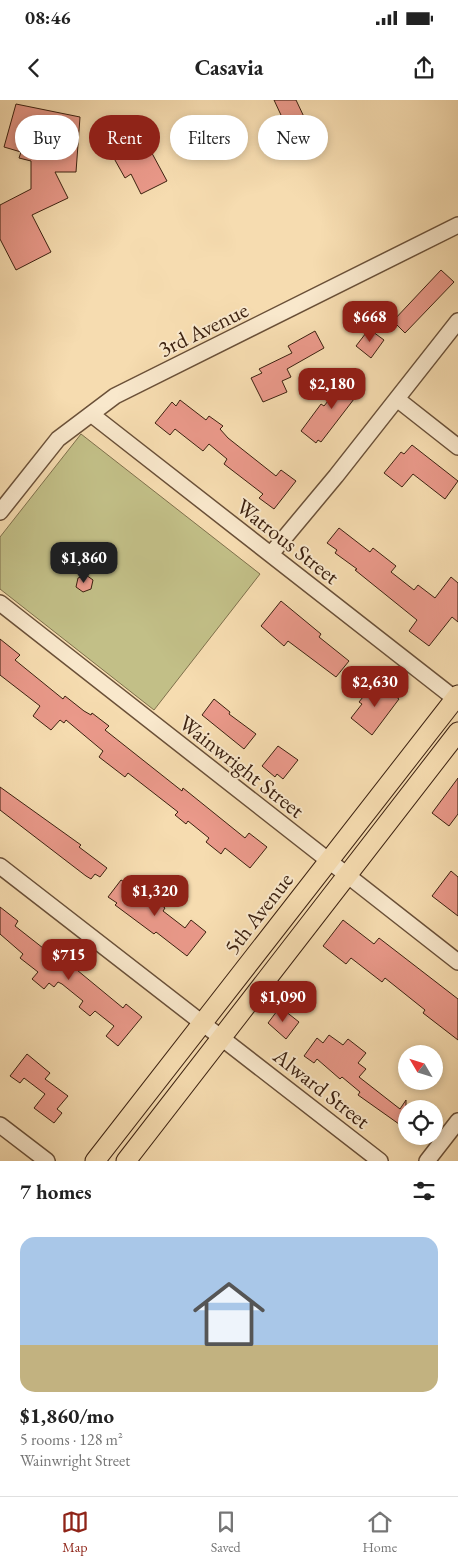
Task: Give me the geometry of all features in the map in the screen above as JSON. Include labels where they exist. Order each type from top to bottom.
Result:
[{"type":"main road","name":"5th Avenue","points":[[95,1161],[457,698]]},
{"type":"main road","name":"5th Avenue","points":[[126,1161],[458,732]]},
{"type":"street","name":"3rd Avenue","points":[[0,512],[58,439],[114,396],[458,225]]},
{"type":"street","points":[[271,554],[458,321]]},
{"type":"street","points":[[397,399],[458,447]]},
{"type":"street","name":"Watrous Street","points":[[91,414],[457,698]]},
{"type":"street","name":"Wainwright Street","points":[[0,603],[458,962]]},
{"type":"street","name":"Alward Street","points":[[0,866],[380,1161]]},
{"type":"street","points":[[427,1161],[458,1121]]},
{"type":"street","points":[[0,1125],[47,1161]]},
{"type":"shaded area","points":[[81,434],[260,574],[154,710],[0,589],[0,537]]},
{"type":"building","points":[[274,100],[296,100],[303,115],[281,115]]},
{"type":"building","points":[[16,104],[70,115],[15,115],[15,150],[4,147]]},
{"type":"building","points":[[27,160],[77,160],[76,172],[55,172],[68,198],[32,215],[51,252],[16,270],[0,239],[0,205],[31,189],[31,161]]},
{"type":"building","points":[[115,160],[156,160],[167,181],[141,194],[131,174],[125,178]]},
{"type":"building","points":[[441,270],[454,282],[405,333],[393,321]]},
{"type":"building","points":[[369,329],[384,340],[371,358],[356,346]]},
{"type":"building","points":[[315,331],[324,348],[287,369],[291,377],[282,381],[287,392],[263,402],[251,378],[262,373],[259,369],[292,353],[288,346]]},
{"type":"building","points":[[350,374],[364,386],[321,442],[318,440],[316,443],[301,431],[321,404],[324,406]]},
{"type":"building","points":[[180,400],[206,420],[209,416],[223,426],[220,429],[228,438],[276,476],[281,470],[296,481],[274,509],[259,498],[263,494],[224,464],[227,459],[209,444],[203,451],[175,429],[170,435],[155,423],[172,402],[176,406]]},
{"type":"building","points":[[412,445],[458,481],[445,499],[413,474],[402,487],[384,473],[401,452],[404,454]]},
{"type":"building","points":[[339,528],[370,552],[373,548],[396,566],[391,572],[414,590],[418,585],[435,598],[451,577],[458,583],[458,622],[452,617],[429,646],[409,631],[417,620],[355,570],[357,569],[335,553],[337,550],[327,543]]},
{"type":"building","points":[[86,575],[93,580],[91,589],[83,592],[76,587],[78,578]]},
{"type":"building","points":[[281,601],[321,634],[319,637],[349,661],[336,677],[288,641],[284,646],[261,626]]},
{"type":"building","points":[[0,639],[20,655],[15,660],[63,699],[65,696],[84,711],[91,715],[92,713],[109,726],[105,730],[182,791],[183,788],[245,838],[249,833],[267,847],[250,868],[225,848],[221,854],[206,842],[209,838],[188,821],[186,824],[175,815],[178,812],[128,773],[125,777],[99,757],[103,751],[66,720],[64,723],[60,720],[51,730],[33,716],[40,706],[0,675]]},
{"type":"building","points":[[378,683],[399,699],[372,735],[351,718],[362,704],[359,702],[371,687],[373,689]]},
{"type":"building","points":[[214,699],[230,712],[229,714],[256,734],[244,749],[202,715]]},
{"type":"building","points":[[278,746],[298,760],[283,779],[277,774],[275,777],[262,766]]},
{"type":"building","points":[[458,778],[458,814],[449,826],[432,813]]},
{"type":"building","points":[[0,787],[81,845],[79,847],[107,868],[100,877],[95,874],[91,879],[86,876],[0,810]]},
{"type":"building","points":[[451,871],[458,877],[458,916],[432,896]]},
{"type":"building","points":[[129,879],[165,908],[163,911],[185,928],[191,920],[206,932],[187,956],[156,932],[154,934],[115,905],[117,903],[108,897],[121,880],[126,883]]},
{"type":"building","points":[[0,907],[18,921],[15,926],[57,959],[60,956],[123,1008],[126,1004],[142,1017],[118,1046],[106,1036],[114,1026],[95,1011],[90,1016],[79,1007],[83,1001],[62,984],[58,982],[54,987],[49,983],[44,989],[32,979],[38,972],[20,958],[23,954],[0,934]]},
{"type":"building","points":[[343,920],[374,944],[379,938],[458,999],[458,1040],[423,1013],[425,1010],[385,978],[382,982],[351,958],[346,964],[323,946]]},
{"type":"building","points":[[280,1007],[299,1022],[286,1039],[268,1023]]},
{"type":"building","points":[[329,1035],[343,1045],[348,1039],[366,1053],[358,1063],[366,1069],[359,1077],[398,1107],[398,1123],[358,1095],[360,1092],[342,1077],[340,1079],[317,1059],[314,1063],[304,1056],[317,1038],[323,1043]]},
{"type":"building","points":[[27,1054],[50,1073],[45,1079],[68,1096],[57,1109],[62,1113],[54,1123],[34,1108],[45,1094],[24,1078],[20,1083],[10,1076]]}]
